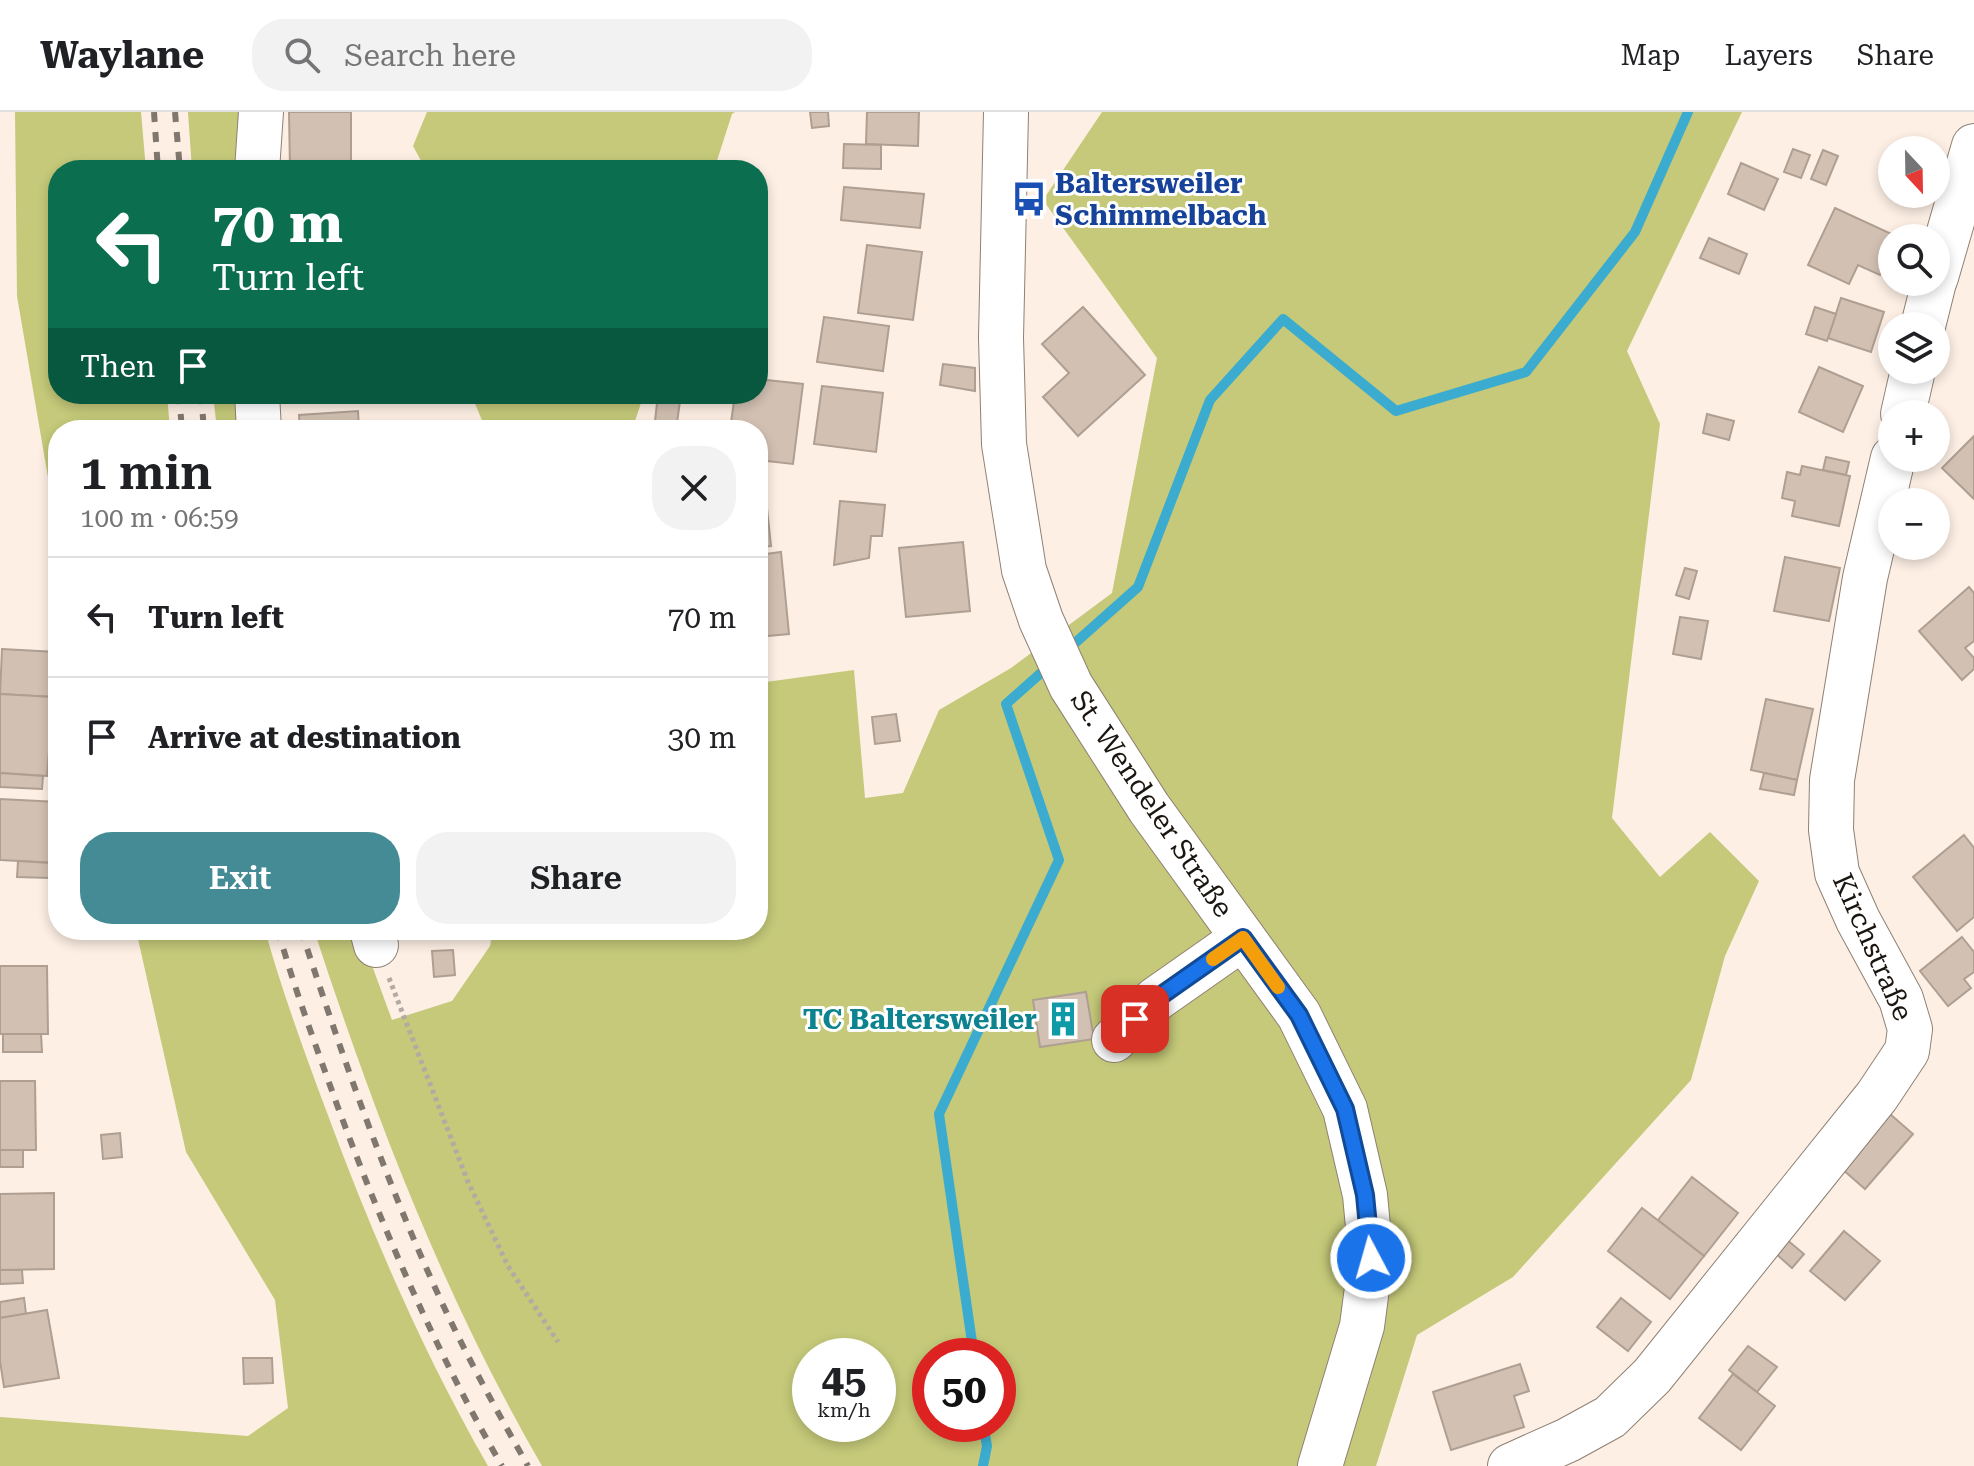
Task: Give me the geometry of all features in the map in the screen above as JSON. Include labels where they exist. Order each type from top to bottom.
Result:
[{"type":"street","points":[[258,160],[261,112]]},
{"type":"street","name":"St. Wendeler Straße","points":[[1006,112],[1001,338],[1004,444],[1010,500],[1024,570],[1062,668],[1149,808],[1299,1015],[1345,1109],[1365,1195],[1371,1258],[1362,1326],[1320,1466]]},
{"type":"street","points":[[1950,228],[1974,146]]},
{"type":"street","name":"Kirchstraße","points":[[1510,1466],[1610,1417],[1652,1376],[1877,1096],[1907,1051],[1910,1029],[1901,999],[1858,920],[1837,873],[1831,830],[1832,780],[1865,578],[1890,472]]},
{"type":"street","points":[[1114,1040],[1156,999],[1243,938]]},
{"type":"path","points":[[375,940],[468,1182],[508,1266],[558,1342]]},
{"type":"green space","points":[[15,112],[141,112],[145,160],[48,160],[48,404],[168,404],[169,420],[48,420],[48,477],[17,296]]},
{"type":"green space","points":[[188,112],[246,112],[243,160],[191,160]]},
{"type":"green space","points":[[427,112],[735,112],[717,160],[421,160],[413,146]]},
{"type":"green space","points":[[1102,112],[1742,112],[1627,351],[1660,424],[1612,818],[1660,877],[1710,832],[1759,881],[1725,956],[1691,1080],[1513,1277],[1417,1335],[1376,1466],[542,1466],[506,1402],[442,1271],[361,1069],[317,940],[363,940],[392,1020],[452,1001],[491,940],[768,940],[768,682],[854,670],[865,798],[903,793],[939,710],[1011,668],[1112,593],[1157,358],[1043,200]]},
{"type":"green space","points":[[214,404],[241,404],[241,420],[216,420]]},
{"type":"green space","points":[[475,404],[641,404],[635,420],[482,420]]},
{"type":"green space","points":[[138,940],[268,940],[310,1066],[380,1246],[420,1336],[488,1466],[0,1466],[0,1417],[248,1436],[288,1408],[275,1300],[186,1152]]},
{"type":"building","points":[[289,112],[351,112],[351,160],[290,160]]},
{"type":"building","points":[[810,112],[828,112],[829,126],[812,128]]},
{"type":"building","points":[[867,112],[919,112],[918,146],[866,144]]},
{"type":"building","points":[[844,144],[881,145],[881,169],[843,168]]},
{"type":"building","points":[[1793,149],[1810,155],[1801,178],[1784,172]]},
{"type":"building","points":[[1823,150],[1838,156],[1826,185],[1811,179]]},
{"type":"building","points":[[1741,163],[1778,179],[1764,210],[1728,194]]},
{"type":"building","points":[[844,187],[924,194],[920,228],[841,220]]},
{"type":"building","points":[[1835,208],[1878,228],[1878,274],[1858,265],[1849,284],[1808,265]]},
{"type":"building","points":[[1709,238],[1747,254],[1739,274],[1700,258]]},
{"type":"building","points":[[867,245],[922,252],[913,320],[858,313]]},
{"type":"building","points":[[1841,298],[1884,312],[1878,312],[1878,330],[1871,352],[1828,338]]},
{"type":"building","points":[[1083,307],[1145,375],[1078,436],[1043,397],[1069,373],[1042,344]]},
{"type":"building","points":[[1815,307],[1836,314],[1827,341],[1806,334]]},
{"type":"building","points":[[824,317],[889,326],[883,371],[817,362]]},
{"type":"building","points":[[943,364],[975,368],[975,391],[940,385]]},
{"type":"building","points":[[1819,367],[1863,386],[1843,432],[1799,412]]},
{"type":"building","points":[[768,380],[803,384],[793,464],[768,461],[768,420],[731,420],[734,404],[768,404]]},
{"type":"building","points":[[822,386],[883,393],[876,452],[814,444]]},
{"type":"building","points":[[657,404],[680,404],[677,420],[655,420]]},
{"type":"building","points":[[358,411],[358,420],[299,420],[299,415]]},
{"type":"building","points":[[1707,414],[1734,421],[1729,440],[1703,433]]},
{"type":"building","points":[[1974,436],[1974,499],[1946,472],[1950,472],[1950,460]]},
{"type":"building","points":[[1826,457],[1849,462],[1846,475],[1823,470]]},
{"type":"building","points":[[1802,466],[1850,476],[1839,526],[1792,516],[1795,501],[1782,498],[1787,472],[1800,475]]},
{"type":"building","points":[[840,501],[885,505],[882,536],[871,536],[869,558],[834,565]]},
{"type":"building","points":[[768,518],[771,546],[768,546]]},
{"type":"building","points":[[963,542],[970,611],[906,617],[899,548]]},
{"type":"building","points":[[781,552],[789,634],[768,636],[768,554]]},
{"type":"building","points":[[1785,557],[1840,568],[1829,621],[1774,611]]},
{"type":"building","points":[[1685,568],[1697,571],[1689,599],[1676,595]]},
{"type":"building","points":[[1969,587],[1974,593],[1974,641],[1965,648],[1974,658],[1974,669],[1962,680],[1919,631]]},
{"type":"building","points":[[1680,617],[1708,621],[1701,659],[1673,654]]},
{"type":"building","points":[[2,649],[48,652],[48,697],[0,694]]},
{"type":"building","points":[[0,694],[48,697],[47,776],[0,773]]},
{"type":"building","points":[[1766,699],[1813,709],[1797,780],[1751,770]]},
{"type":"building","points":[[896,714],[900,741],[875,744],[872,717]]},
{"type":"building","points":[[0,773],[43,776],[42,789],[0,787]]},
{"type":"building","points":[[1764,773],[1797,780],[1794,795],[1760,789]]},
{"type":"building","points":[[0,799],[48,801],[48,862],[0,860]]},
{"type":"building","points":[[1964,835],[1974,848],[1974,917],[1957,931],[1913,877]]},
{"type":"building","points":[[18,861],[48,863],[48,878],[17,877]]},
{"type":"building","points":[[1962,937],[1974,952],[1974,972],[1964,979],[1971,988],[1948,1006],[1920,971]]},
{"type":"building","points":[[453,950],[455,975],[434,977],[432,951]]},
{"type":"building","points":[[0,966],[47,966],[48,1034],[0,1034]]},
{"type":"building","name":"TC Baltersweiler","points":[[1086,992],[1094,1039],[1040,1047],[1033,1000]]},
{"type":"building","points":[[3,1034],[41,1034],[42,1052],[3,1052]]},
{"type":"building","points":[[0,1081],[35,1081],[36,1150],[0,1150]]},
{"type":"building","points":[[1890,1114],[1913,1134],[1865,1189],[1842,1169]]},
{"type":"building","points":[[120,1133],[122,1157],[103,1159],[101,1135]]},
{"type":"building","points":[[0,1150],[23,1150],[23,1167],[0,1167]]},
{"type":"building","points":[[1692,1177],[1738,1213],[1704,1256],[1658,1220]]},
{"type":"building","points":[[54,1193],[54,1269],[0,1270],[0,1194]]},
{"type":"building","points":[[1642,1208],[1704,1256],[1670,1299],[1608,1251]]},
{"type":"building","points":[[1844,1231],[1880,1261],[1845,1300],[1810,1271]]},
{"type":"building","points":[[1786,1239],[1804,1254],[1792,1268],[1775,1253]]},
{"type":"building","points":[[0,1270],[22,1270],[23,1283],[0,1284]]},
{"type":"building","points":[[24,1298],[26,1314],[0,1318],[0,1302]]},
{"type":"building","points":[[1621,1298],[1651,1322],[1628,1351],[1597,1327]]},
{"type":"building","points":[[47,1310],[59,1378],[4,1387],[0,1361],[0,1318]]},
{"type":"building","points":[[1748,1346],[1777,1367],[1757,1392],[1729,1370]]},
{"type":"building","points":[[243,1358],[272,1358],[273,1383],[244,1384]]},
{"type":"building","points":[[1520,1364],[1529,1391],[1514,1396],[1524,1427],[1451,1450],[1433,1392]]},
{"type":"building","points":[[1733,1374],[1775,1406],[1741,1450],[1699,1418]]},
{"type":"waterway","points":[[1066,651],[1138,587],[1210,400],[1283,319],[1396,411],[1526,372],[1635,232],[1688,112]]},
{"type":"waterway","points":[[971,1338],[939,1114],[1059,860],[1006,704],[1051,664]]},
{"type":"waterway","points":[[983,1466],[986,1442]]},
{"type":"railway","points":[[154,112],[157,160]]},
{"type":"railway","points":[[175,112],[179,160]]},
{"type":"railway","points":[[180,404],[181,420]]},
{"type":"railway","points":[[202,404],[203,420]]},
{"type":"railway","points":[[281,940],[336,1102],[391,1242],[454,1378],[502,1466]]},
{"type":"railway","points":[[304,940],[362,1108],[414,1240],[466,1353],[528,1466]]},
{"type":"slow traffic","points":[[1213,959],[1243,938],[1278,987]]},
{"type":"place","name":"Baltersweiler Schimmelbach","points":[[1029,199]]},
{"type":"place","name":"TC Baltersweiler","points":[[1063,1019]]},
{"type":"route","points":[[1135,1019],[1156,999],[1243,938],[1299,1015],[1345,1109],[1365,1195],[1371,1258]]}]
